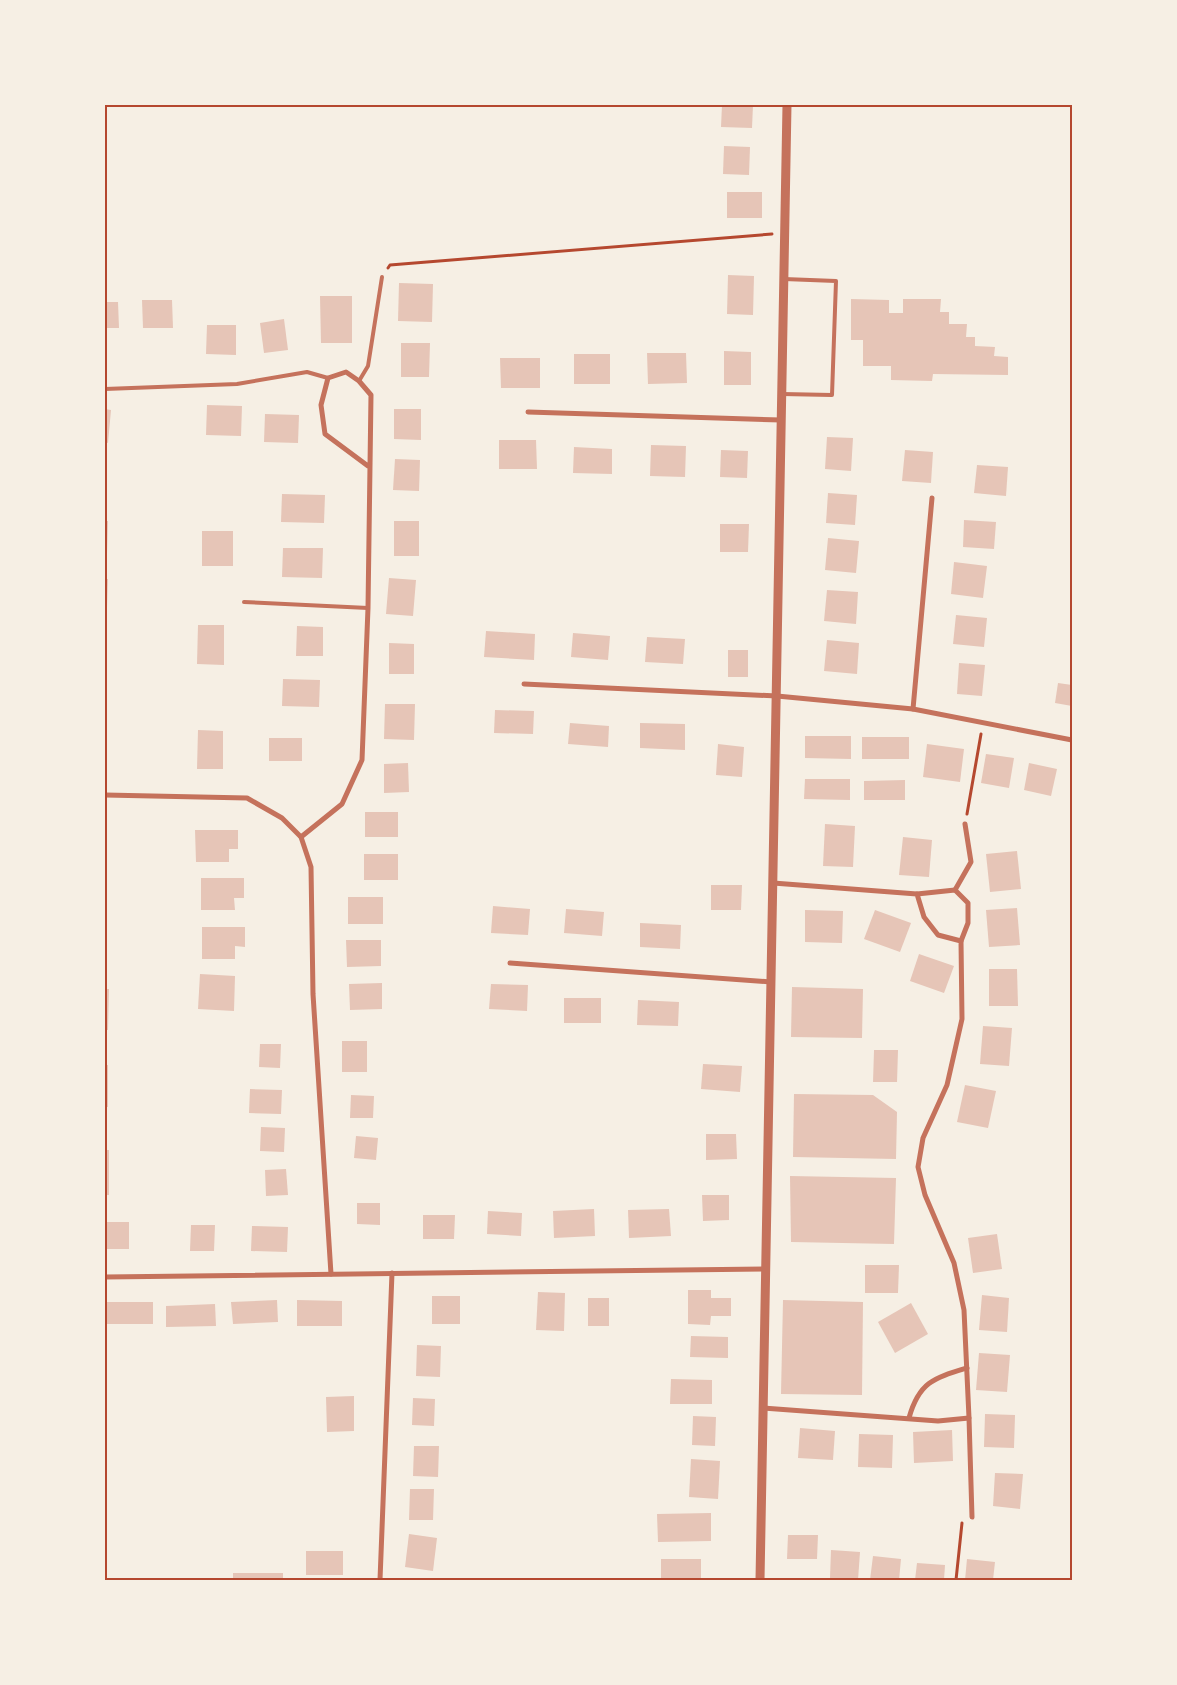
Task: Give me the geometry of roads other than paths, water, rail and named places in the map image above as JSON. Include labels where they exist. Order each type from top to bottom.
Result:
[{"type":"street","points":[[760,1580],[787,105]]},
{"type":"street","points":[[301,838],[342,804],[362,760],[368,608],[370,395],[359,381],[346,372],[328,378],[322,405],[325,434],[368,466]]},
{"type":"street","points":[[528,412],[781,420]]},
{"type":"street","points":[[913,709],[932,498]]},
{"type":"street","points":[[524,684],[777,696],[913,709],[1072,740]]},
{"type":"street","points":[[105,795],[246,798],[282,818],[301,838],[311,867],[313,994],[332,1274]]},
{"type":"street","points":[[955,890],[971,862],[965,824]]},
{"type":"street","points":[[773,883],[917,894],[955,890]]},
{"type":"street","points":[[955,890],[968,903],[968,922],[961,941],[962,1019],[947,1085],[923,1138],[918,1167],[925,1195],[954,1263],[964,1310],[972,1517]]},
{"type":"street","points":[[917,894],[924,917],[938,935],[961,941]]},
{"type":"street","points":[[510,963],[772,982]]},
{"type":"street","points":[[105,1277],[766,1269]]},
{"type":"street","points":[[380,1580],[392,1273]]},
{"type":"street","points":[[909,1418],[914,1401],[925,1384],[967,1368]]},
{"type":"street","points":[[763,1408],[876,1418],[909,1418],[938,1421],[969,1418]]},
{"type":"lane","points":[[359,381],[368,366],[382,277]]},
{"type":"lane","points":[[782,394],[832,395],[836,281],[784,279]]},
{"type":"lane","points":[[105,390],[237,384],[307,372],[328,378]]},
{"type":"lane","points":[[244,602],[368,608]]}]
